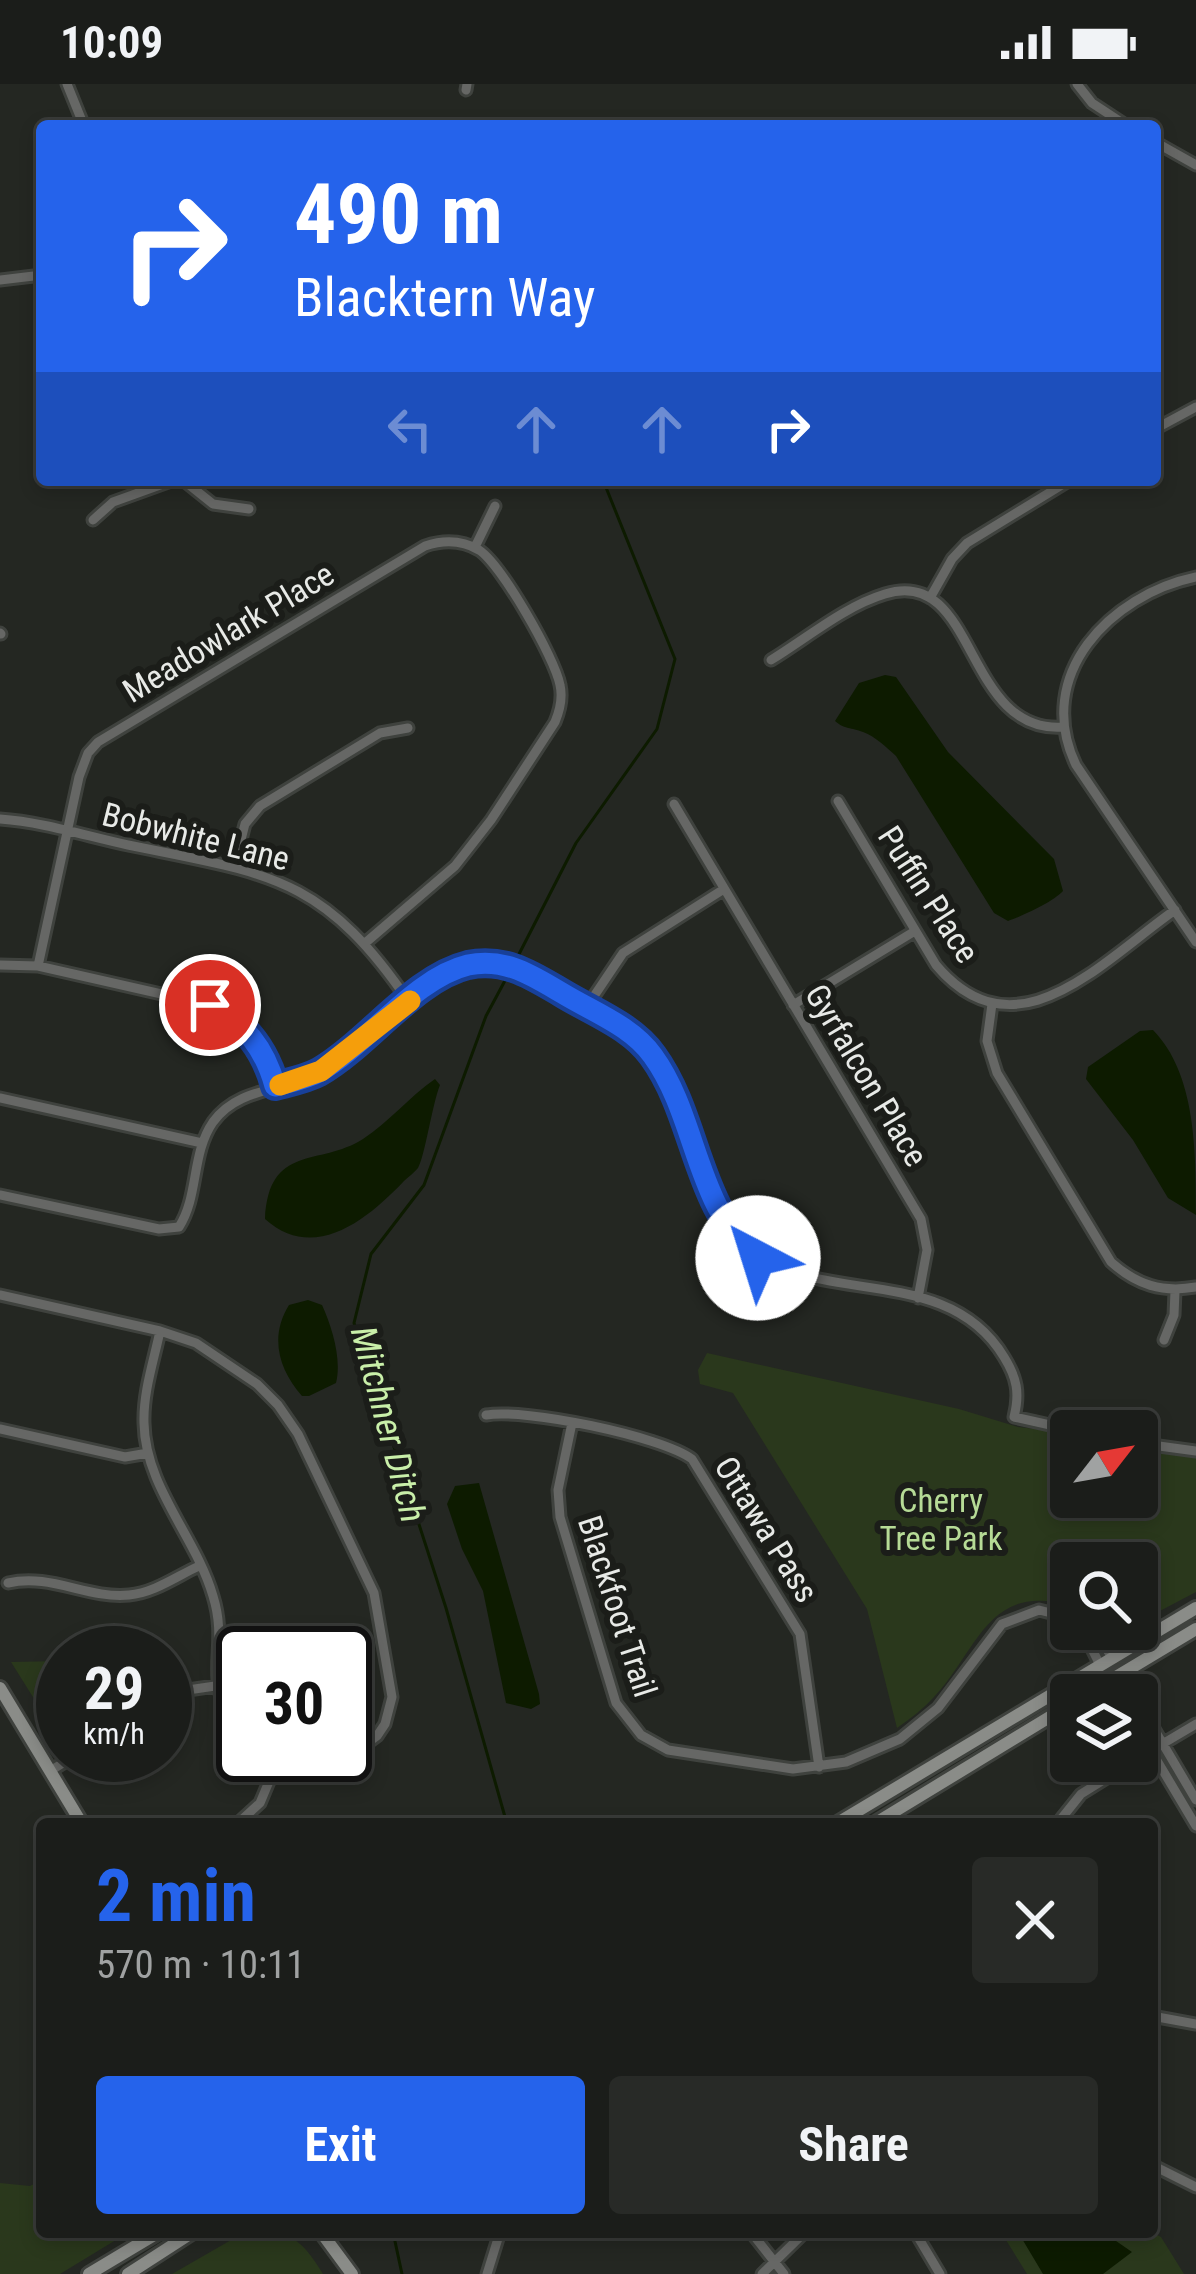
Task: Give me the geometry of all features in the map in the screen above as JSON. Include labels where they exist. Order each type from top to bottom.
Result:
[{"type":"main road","points":[[846,1818],[1196,1608]]},
{"type":"main road","points":[[1120,1674],[1196,1629]]},
{"type":"main road","points":[[0,1688],[36,1748]]},
{"type":"main road","points":[[884,1818],[1050,1717]]},
{"type":"main road","points":[[57,1782],[78,1818]]},
{"type":"main road","points":[[88,2274],[149,2238]]},
{"type":"main road","points":[[128,2274],[184,2238]]},
{"type":"main road","points":[[326,2238],[338,2251]]},
{"type":"main road","points":[[333,2238],[352,2274]]},
{"type":"street","points":[[67,84],[82,120]]},
{"type":"street","points":[[1077,84],[1092,103],[1118,120]]},
{"type":"street","points":[[1161,145],[1194,160]]},
{"type":"street","points":[[0,280],[36,276]]},
{"type":"street","points":[[1161,426],[1196,407]]},
{"type":"street","points":[[93,520],[113,502],[157,486]]},
{"type":"street","points":[[190,486],[213,504],[249,509]]},
{"type":"street","points":[[930,598],[952,559],[968,543],[1060,486]]},
{"type":"street","points":[[364,944],[435,886],[467,851],[558,716],[562,695],[554,666],[499,568],[475,548],[495,506]]},
{"type":"street","name":"Meadowlark Place","points":[[38,966],[88,753],[109,735],[425,546],[446,541],[475,548]]},
{"type":"street","points":[[1196,577],[1154,592],[1095,632],[1067,679],[1064,727],[1080,772],[1196,942]]},
{"type":"street","points":[[771,660],[880,596],[909,592],[930,598],[953,620],[1006,707],[1030,724],[1064,727]]},
{"type":"street","points":[[234,867],[245,824],[260,806],[380,733],[408,728]]},
{"type":"street","name":"Puffin Place","points":[[838,801],[952,984],[992,1004],[1032,1004],[1054,997],[1174,910]]},
{"type":"street","name":"Gyrfalcon Place","points":[[674,804],[926,1228],[918,1298]]},
{"type":"street","name":"Bobwhite Lane","points":[[0,819],[234,867],[300,890],[343,921],[409,1002]]},
{"type":"street","points":[[586,1008],[623,953],[724,890]]},
{"type":"street","points":[[793,1005],[916,931]]},
{"type":"street","points":[[0,1195],[159,1229],[179,1227],[202,1143],[227,1108],[321,1071],[453,970],[490,963],[519,969],[625,1029],[654,1057],[669,1082],[717,1209],[747,1250],[784,1269],[950,1307],[991,1337],[1018,1387],[1015,1417],[1050,1425]]},
{"type":"street","points":[[0,964],[38,966],[210,1005],[253,1038],[275,1086]]},
{"type":"street","points":[[992,1004],[987,1041],[997,1072],[1101,1248],[1124,1274],[1153,1288],[1196,1287]]},
{"type":"street","points":[[0,1098],[202,1143]]},
{"type":"street","points":[[1164,1340],[1174,1316],[1175,1291]]},
{"type":"street","points":[[0,1294],[160,1330],[196,1343],[222,1357],[278,1405],[309,1453],[374,1593],[392,1697],[385,1724],[372,1740]]},
{"type":"street","points":[[160,1330],[145,1404],[148,1454],[216,1610],[215,1686],[192,1689]]},
{"type":"street","name":"Ottawa Pass","points":[[486,1415],[513,1412],[671,1447],[702,1471],[800,1634],[820,1767]]},
{"type":"street","name":"Blackfoot Trail","points":[[572,1424],[558,1503],[610,1688],[623,1715],[641,1736],[668,1750],[770,1767],[820,1767],[872,1753],[912,1730],[949,1696],[995,1630],[1014,1616],[1039,1610],[1050,1613]]},
{"type":"street","points":[[0,1430],[125,1456],[148,1454]]},
{"type":"street","points":[[1158,1446],[1196,1451]]},
{"type":"street","points":[[8,1583],[37,1579],[126,1595],[144,1592],[199,1566]]},
{"type":"street","points":[[1098,1650],[1106,1661]]},
{"type":"street","points":[[1101,1650],[1106,1661]]},
{"type":"street","points":[[1158,1746],[1196,1724]]},
{"type":"street","points":[[1158,1748],[1196,1800]]},
{"type":"street","points":[[1158,1749],[1196,1826]]},
{"type":"street","points":[[244,1818],[260,1803],[269,1782]]},
{"type":"street","points":[[1062,1818],[1082,1794],[1101,1782]]},
{"type":"street","points":[[1158,2017],[1196,2024]]},
{"type":"street","points":[[1158,2168],[1196,2187]]},
{"type":"street","points":[[487,2274],[498,2238]]},
{"type":"street","points":[[755,2238],[784,2274]]},
{"type":"street","points":[[762,2274],[799,2238]]},
{"type":"street","points":[[919,2238],[940,2274]]},
{"type":"green space","name":"Cherry Tree Park","points":[[707,1353],[1050,1431],[1050,1518],[1158,1518],[1158,1451],[1196,1458],[1196,1592],[1158,1612],[1158,1542],[1050,1542],[1050,1602],[1021,1603],[1003,1611],[934,1697],[897,1728],[867,1609],[733,1393],[700,1384],[698,1370]]},
{"type":"green space","points":[[11,1662],[36,1662],[36,1702]]},
{"type":"green space","points":[[0,2183],[36,2183],[36,2238],[119,2238],[60,2274],[0,2274]]},
{"type":"green space","points":[[1158,2236],[1184,2274],[1027,2274],[1005,2238]]},
{"type":"green space","points":[[235,2238],[292,2238],[323,2274],[172,2274]]},
{"type":"shaded area","points":[[885,675],[896,677],[948,752],[1054,859],[1063,891],[1008,921],[994,913],[896,756],[872,737],[835,721],[859,683]]},
{"type":"shaded area","points":[[1153,1030],[1178,1068],[1186,1091],[1194,1140],[1196,1215],[1168,1198],[1133,1140],[1086,1079],[1088,1067],[1140,1031]]},
{"type":"shaded area","points":[[435,1079],[440,1085],[418,1168],[374,1210],[321,1237],[284,1232],[265,1219],[276,1178],[286,1168],[363,1139]]},
{"type":"shaded area","points":[[308,1300],[322,1305],[326,1314],[338,1374],[336,1383],[302,1396],[287,1375],[278,1341],[289,1305]]},
{"type":"shaded area","points":[[479,1483],[539,1694],[540,1704],[531,1709],[506,1703],[483,1591],[447,1504],[455,1486]]},
{"type":"shaded area","points":[[1022,2238],[1112,2238],[1132,2252],[1103,2274],[1043,2274]]},
{"type":"waterway","name":"Mitchner Ditch","points":[[517,958],[576,843],[657,729],[675,659],[605,486]]},
{"type":"waterway","name":"Mitchner Ditch","points":[[505,1818],[446,1608],[354,1323],[371,1254],[424,1185],[486,1016],[508,975]]},
{"type":"waterway","name":"Mitchner Ditch","points":[[394,2238],[402,2274]]},
{"type":"slow traffic","points":[[280,1085],[321,1071],[410,1001]]},
{"type":"route","points":[[210,1005],[253,1038],[275,1086],[321,1071],[453,970],[490,963],[531,974],[625,1029],[648,1050],[669,1082],[717,1209],[731,1233],[758,1258]]}]
